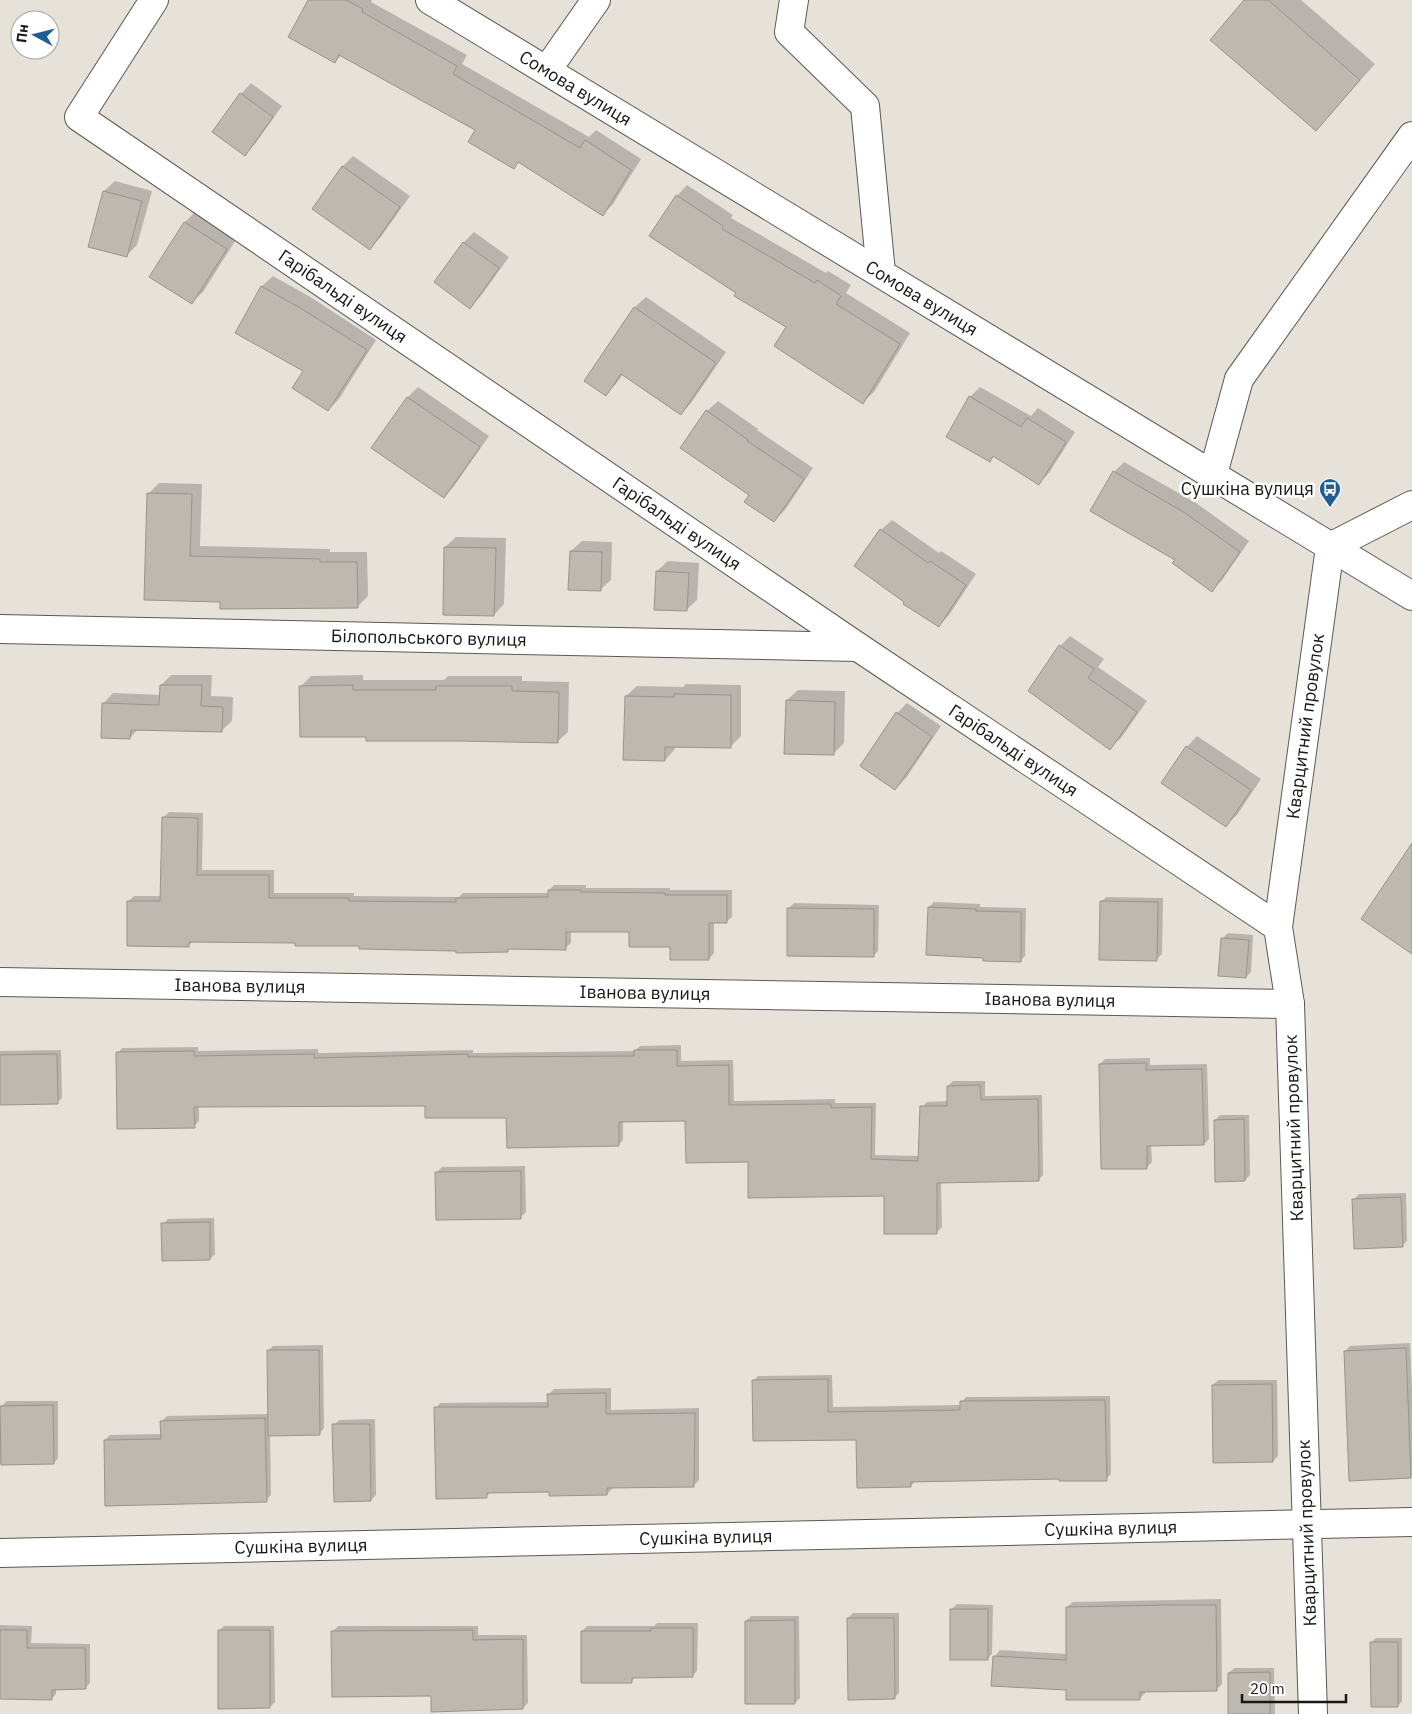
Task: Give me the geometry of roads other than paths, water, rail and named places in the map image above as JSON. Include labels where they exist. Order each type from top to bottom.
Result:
[{"type":"street","name":"Гарібальді вулиця","points":[[154,0],[79,116],[858,647],[1278,927]]},
{"type":"street","name":"Сомова вулиця","points":[[430,0],[1412,596]]},
{"type":"street","points":[[547,70],[596,0]]},
{"type":"street","points":[[794,0],[789,32],[865,106],[881,272]]},
{"type":"street","points":[[1213,474],[1239,379],[1412,136]]},
{"type":"street","points":[[1330,547],[1412,505]]},
{"type":"street","name":"Кварцитний провулок","points":[[1313,1714],[1290,1004],[1278,927],[1330,547]]},
{"type":"street","name":"Білопольського вулиця","points":[[0,629],[858,647]]},
{"type":"street","name":"Іванова вулиця","points":[[0,982],[1290,1004]]},
{"type":"street","name":"Сушкіна вулиця","points":[[0,1553],[1412,1522]]},
{"type":"place","name":"Сушкіна вулиця","points":[[1330,508]]}]
